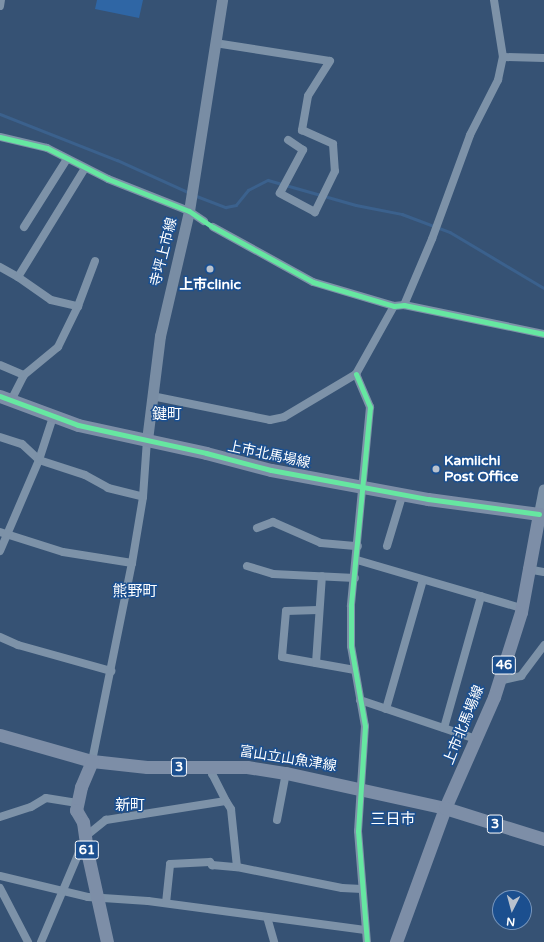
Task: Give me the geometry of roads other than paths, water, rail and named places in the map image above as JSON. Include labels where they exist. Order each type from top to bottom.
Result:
[{"type":"main road","name":"寺坪上市線","points":[[147,440],[160,336],[189,211],[222,0]]},
{"type":"main road","name":"上市北馬場線","points":[[5,398],[53,417],[105,432],[147,440],[271,470],[402,493],[539,514],[527,569],[521,608],[499,681],[446,808],[396,942]]},
{"type":"main road","name":"富山立山魚津線","points":[[0,735],[92,761],[147,767],[247,767],[286,773],[446,808],[544,839]]},
{"type":"main road","points":[[76,803],[92,761]]},
{"type":"main road","name":"61","points":[[76,803],[76,810],[84,822],[97,897],[107,942]]},
{"type":"street","points":[[0,6],[1,0]]},
{"type":"street","points":[[404,305],[432,239],[470,135],[498,80],[503,57],[494,0]]},
{"type":"street","points":[[215,43],[330,61],[308,96],[302,130],[332,144],[335,171],[315,212],[280,193],[303,150],[288,140]]},
{"type":"street","points":[[503,57],[544,58]]},
{"type":"street","points":[[0,137],[47,148],[85,168],[189,211],[204,221]]},
{"type":"street","points":[[24,227],[67,159]]},
{"type":"street","points":[[18,277],[85,168]]},
{"type":"street","points":[[213,227],[313,282],[394,306],[404,305],[544,334]]},
{"type":"street","points":[[5,398],[24,375],[58,347],[78,306],[95,261]]},
{"type":"street","points":[[0,267],[18,277],[51,300],[78,306]]},
{"type":"street","points":[[152,396],[270,420],[301,409],[356,374],[394,306]]},
{"type":"street","points":[[0,365],[24,375]]},
{"type":"street","points":[[356,374],[370,407],[362,485],[357,560],[351,606],[351,646],[365,738],[360,788],[358,831],[367,942]]},
{"type":"street","points":[[0,551],[4,533],[39,460],[53,417]]},
{"type":"street","points":[[0,437],[22,444],[39,460],[85,475],[108,488],[143,497]]},
{"type":"street","points":[[92,761],[132,563],[143,497],[147,440]]},
{"type":"street","points":[[539,514],[544,489]]},
{"type":"street","points":[[387,546],[402,493]]},
{"type":"street","points":[[257,528],[274,522],[321,543],[358,546]]},
{"type":"street","points":[[4,533],[63,552],[132,563]]},
{"type":"street","points":[[357,560],[521,608]]},
{"type":"street","points":[[247,566],[273,574],[355,578]]},
{"type":"street","points":[[527,569],[544,572]]},
{"type":"street","points":[[316,663],[318,610],[322,576]]},
{"type":"street","points":[[386,709],[423,580]]},
{"type":"street","points":[[444,728],[481,596]]},
{"type":"street","points":[[318,610],[286,610],[282,657],[355,670]]},
{"type":"street","points":[[0,637],[18,645],[110,671]]},
{"type":"street","points":[[499,681],[520,676],[544,645]]},
{"type":"street","points":[[360,700],[476,739]]},
{"type":"street","points":[[211,766],[212,774],[231,809],[237,868]]},
{"type":"street","points":[[277,820],[286,773]]},
{"type":"street","points":[[0,816],[31,807],[46,798],[76,803]]},
{"type":"street","points":[[41,942],[86,836],[106,820],[226,801]]},
{"type":"street","points":[[166,903],[170,864],[210,862],[212,865],[237,868],[342,888],[362,889]]},
{"type":"street","points":[[0,876],[62,892],[97,897],[166,903],[366,930]]},
{"type":"street","points":[[0,888],[28,942]]},
{"type":"street","points":[[267,917],[274,942]]},
{"type":"waterway","points":[[0,114],[117,160],[190,193]]},
{"type":"waterway","points":[[194,195],[226,207],[236,205],[248,190],[268,180],[356,205],[402,214],[450,232],[544,288]]},
{"type":"place","name":"上市clinic","points":[[210,269]]},
{"type":"place","name":"Kamiichi Post Office","points":[[436,469]]},
{"type":"district","name":"鍵町","points":[[167,415]]},
{"type":"district","name":"熊野町","points":[[135,592]]},
{"type":"district","name":"新町","points":[[130,806]]},
{"type":"district","name":"三日市","points":[[393,820]]}]
